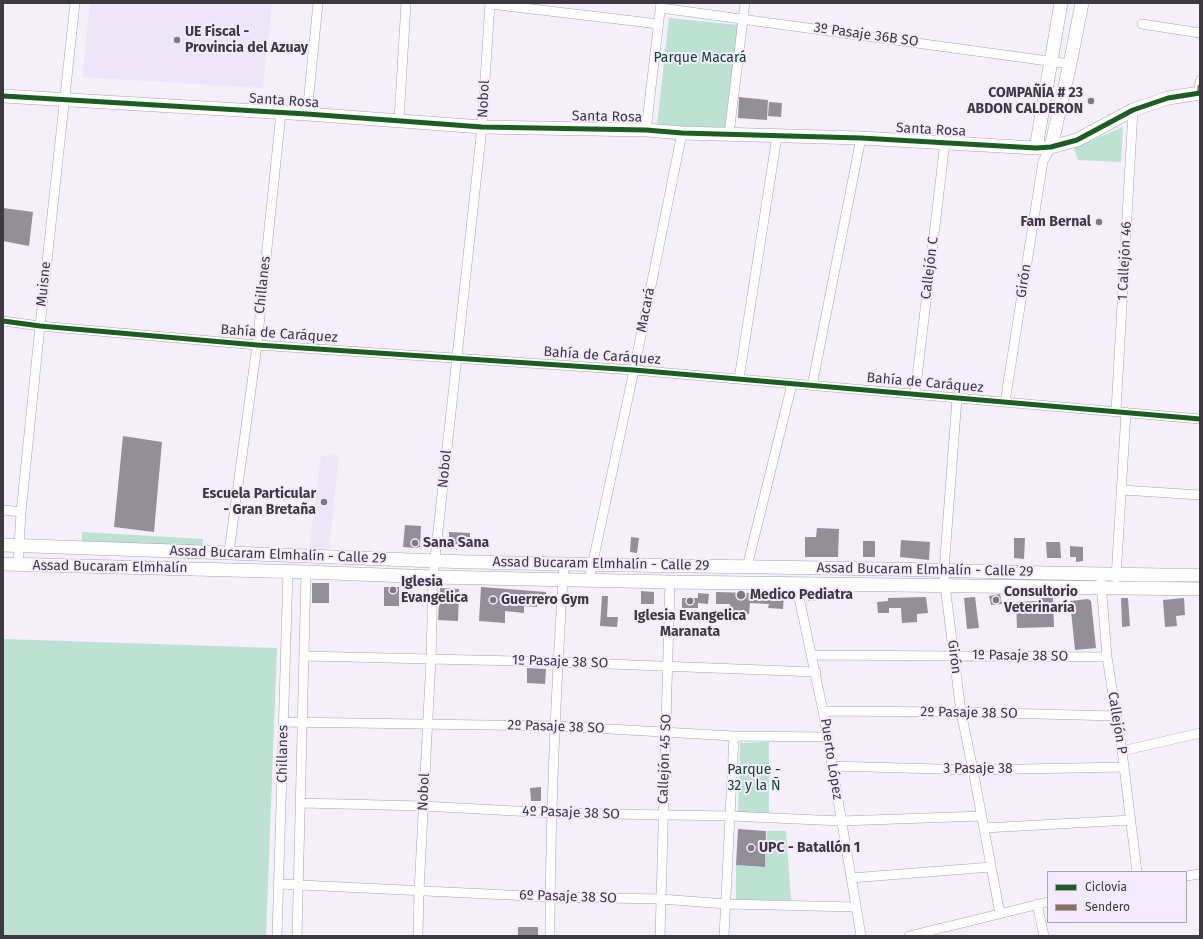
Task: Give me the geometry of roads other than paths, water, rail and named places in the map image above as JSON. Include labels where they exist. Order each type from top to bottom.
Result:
[{"type":"main road","points":[[1036,148],[1061,3]]},
{"type":"main road","name":"Girón","points":[[1051,147],[1082,3]]},
{"type":"main road","name":"Santa Rosa","points":[[3,96],[399,120],[482,127],[646,130],[682,133],[861,138],[1036,148],[1051,147],[1077,140],[1133,110],[1200,89]]},
{"type":"main road","name":"Assad Bucaram Elmhalín - Calle 29","points":[[3,545],[229,552],[435,561],[1101,574],[1116,581],[1200,574]]},
{"type":"main road","name":"Assad Bucaram Elmhalín","points":[[3,564],[288,571],[433,577],[670,582],[1101,587],[1116,581],[1200,589]]},
{"type":"street","name":"Muisne","points":[[18,565],[21,512],[75,3]]},
{"type":"street","points":[[306,114],[318,3]]},
{"type":"street","points":[[399,120],[406,3]]},
{"type":"street","points":[[729,134],[745,3]]},
{"type":"street","points":[[490,4],[659,24]]},
{"type":"street","name":"Nobol","points":[[418,936],[418,891],[428,723],[433,577],[482,127],[490,4]]},
{"type":"street","points":[[646,130],[661,6]]},
{"type":"street","name":"3º Pasaje 36B SO","points":[[661,6],[743,19],[1070,64]]},
{"type":"street","points":[[1142,24],[1200,33]]},
{"type":"street","name":"1 Callejón 46","points":[[1116,581],[1122,490],[1121,412],[1133,110]]},
{"type":"street","name":"Chillanes","points":[[229,552],[257,345],[281,113]]},
{"type":"street","name":"Macará","points":[[589,580],[634,370],[682,133]]},
{"type":"street","points":[[739,379],[777,136]]},
{"type":"street","points":[[812,386],[861,138]]},
{"type":"street","name":"Callejón C","points":[[915,394],[946,142]]},
{"type":"street","name":"Girón","points":[[1005,402],[1043,160],[1051,147]]},
{"type":"street","points":[[1036,148],[1043,160]]},
{"type":"street","name":"Bahía de Caráquez","points":[[3,321],[40,326],[257,345],[634,370],[1200,418]]},
{"type":"street","points":[[747,567],[792,384]]},
{"type":"street","name":"Girón","points":[[957,398],[944,570],[945,585],[961,712],[1000,914]]},
{"type":"street","points":[[1122,490],[1200,495]]},
{"type":"street","points":[[3,510],[21,512]]},
{"type":"street","points":[[550,936],[552,813],[558,662],[564,564]]},
{"type":"street","name":"Chillanes","points":[[278,936],[288,571]]},
{"type":"street","name":"Chillanes","points":[[298,936],[306,572]]},
{"type":"street","name":"Callejón P","points":[[1101,574],[1108,657],[1122,751],[1137,871]]},
{"type":"street","name":"Callejón 45 SO","points":[[660,936],[670,582]]},
{"type":"street","name":"Puerto López","points":[[796,583],[816,672],[828,737],[861,936]]},
{"type":"street","name":"1º Pasaje 38 SO","points":[[812,655],[1108,657]]},
{"type":"street","name":"1º Pasaje 38 SO","points":[[305,656],[558,662],[816,672]]},
{"type":"street","name":"2º Pasaje 38 SO","points":[[823,711],[961,712],[1116,716]]},
{"type":"street","name":"2º Pasaje 38 SO","points":[[284,722],[556,726],[734,736],[828,737]]},
{"type":"street","points":[[1122,751],[1200,734]]},
{"type":"street","points":[[724,936],[734,736]]},
{"type":"street","name":"3 Pasaje 38","points":[[832,766],[973,770],[1124,767]]},
{"type":"street","name":"4º Pasaje 38 SO","points":[[302,803],[423,806],[552,813],[730,816],[841,821],[982,816]]},
{"type":"street","points":[[984,828],[1131,820]]},
{"type":"street","points":[[852,878],[991,866]]},
{"type":"street","points":[[1187,876],[1200,874]]},
{"type":"street","name":"6º Pasaje 38 SO","points":[[280,884],[550,897],[661,899],[726,904],[856,907]]},
{"type":"street","points":[[909,936],[1047,902]]},
{"type":"street","points":[[1038,904],[1044,936]]},
{"type":"place","name":"UE Fiscal - Provincia del Azuay","points":[[177,40]]},
{"type":"place","name":"COMPAÑÍA # 23 ABDON CALDERON","points":[[1091,101]]},
{"type":"place","name":"Fam Bernal","points":[[1099,222]]},
{"type":"place","name":"Escuela Particular - Gran Bretaña","points":[[324,502]]},
{"type":"place","name":"Sana Sana","points":[[415,543]]},
{"type":"place","name":"Iglesia Evangelica","points":[[393,590]]},
{"type":"place","name":"Medico Pediatra","points":[[741,595]]},
{"type":"place","name":"Guerrero Gym","points":[[493,600]]},
{"type":"place","name":"Consultorio Veterinaría","points":[[996,600]]},
{"type":"place","name":"Iglesia Evangelica Maranata","points":[[690,601]]},
{"type":"place","name":"UPC - Batallón 1","points":[[751,848]]},
{"type":"park label","name":"Parque Macará","points":[[700,58]]},
{"type":"park label","name":"Parque - 32 y la Ñ","points":[[754,778]]}]
